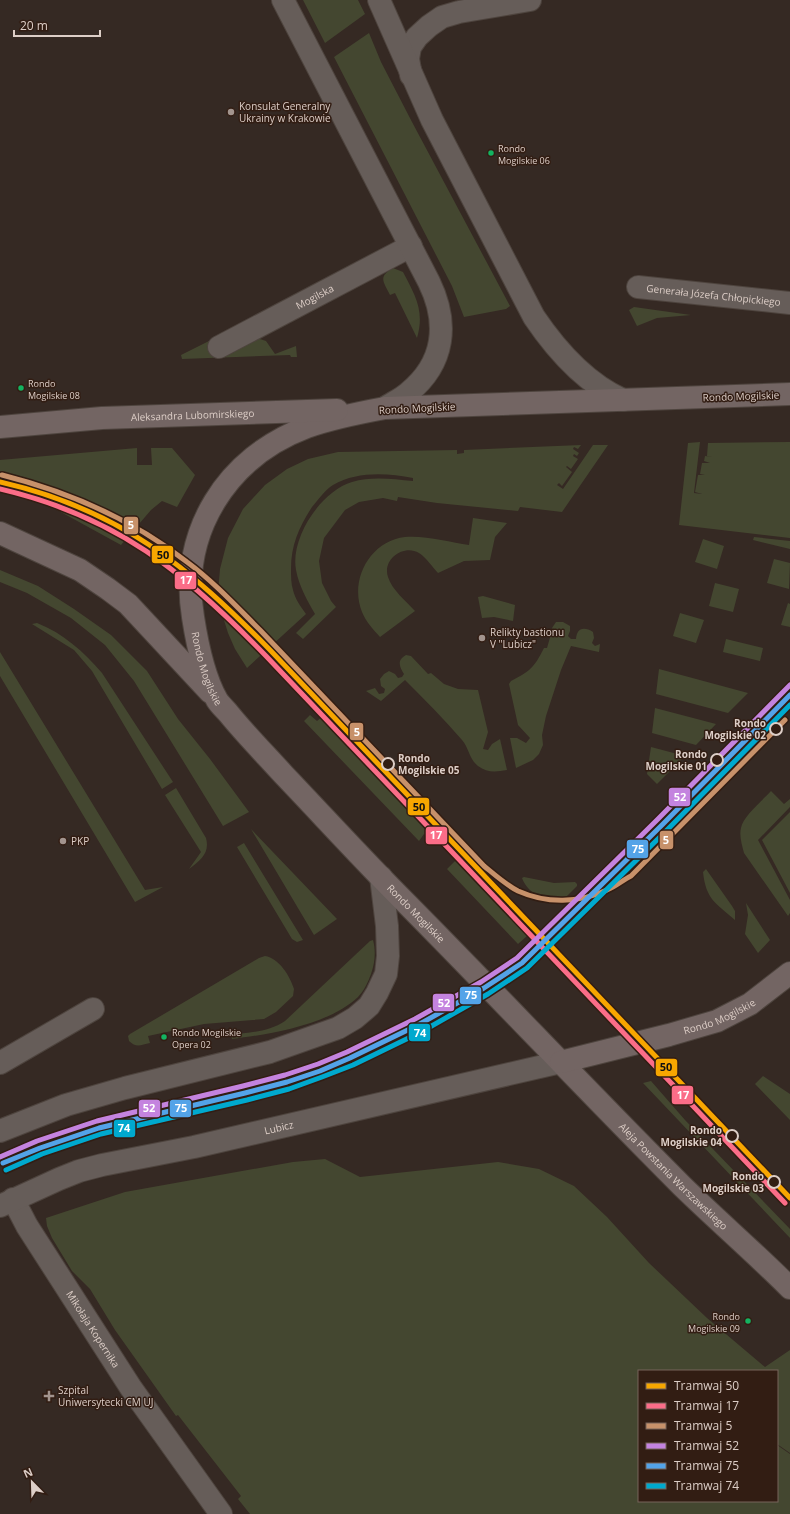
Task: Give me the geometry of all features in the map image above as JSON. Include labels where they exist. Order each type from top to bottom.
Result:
[{"type":"main road","name":"Rondo Mogilskie","points":[[790,394],[385,408],[306,427],[285,437],[240,468],[218,495],[202,524],[197,540],[192,572],[191,591],[192,609],[198,645],[209,680],[218,700],[241,729],[381,877],[561,1062],[669,1035],[717,1021],[750,1004],[790,973]]},
{"type":"main road","name":"Aleksandra Lubomirskiego","points":[[0,427],[102,418],[385,408]]},
{"type":"main road","points":[[0,533],[80,570],[128,604],[218,700]]},
{"type":"main road","name":"Aleja Powstania Warszawskiego","points":[[561,1062],[683,1187],[790,1288]]},
{"type":"street","points":[[283,0],[411,246],[437,298],[440,308],[440,345],[428,370],[409,393],[385,408]]},
{"type":"street","points":[[379,0],[432,120],[526,302],[543,330],[567,358],[598,386],[608,393],[623,400]]},
{"type":"street","points":[[411,75],[408,59],[410,47],[417,37],[442,17],[459,12],[530,0]]},
{"type":"street","name":"Mogilska","points":[[219,347],[411,246]]},
{"type":"street","name":"Generała Józefa Chłopickiego","points":[[638,287],[790,303]]},
{"type":"street","points":[[1,1126],[125,1088],[270,1052],[338,1028],[355,1018],[369,1006],[386,974],[388,956],[387,926],[381,877]]},
{"type":"street","points":[[0,1063],[93,1009]]},
{"type":"street","name":"Lubicz","points":[[7,1202],[79,1171],[102,1164],[194,1147],[561,1062]]},
{"type":"street","name":"Mikołaja Kopernika","points":[[7,1202],[27,1226],[131,1388],[221,1514]]},
{"type":"green space","points":[[303,0],[358,0],[365,14],[325,43]]},
{"type":"green space","points":[[369,33],[381,62],[510,306],[506,309],[464,317],[452,286],[334,57]]},
{"type":"green space","points":[[393,268],[403,272],[418,304],[420,320],[417,338],[395,293],[390,295],[384,283],[383,280],[385,274]]},
{"type":"green space","points":[[634,307],[691,315],[657,318],[637,326],[629,310]]},
{"type":"green space","points":[[257,338],[266,341],[275,354],[296,346],[297,357],[291,357],[290,355],[182,359],[181,355],[211,340]]},
{"type":"green space","points":[[700,442],[694,493],[702,494],[695,492],[698,475],[705,475],[700,474],[702,463],[710,463],[704,461],[705,456],[713,457],[707,456],[708,443],[790,442],[790,538],[679,525],[688,443]]},
{"type":"green space","points":[[581,445],[578,449],[574,447],[573,449],[579,453],[577,456],[574,454],[573,456],[578,459],[571,469],[567,466],[566,467],[572,472],[562,486],[559,483],[557,485],[563,489],[593,445],[608,445],[562,512],[520,507],[518,511],[437,503],[398,497],[397,501],[383,498],[359,502],[345,510],[324,538],[319,561],[322,583],[331,601],[336,607],[303,639],[296,633],[315,614],[299,582],[295,557],[303,530],[310,517],[329,495],[340,487],[352,482],[367,479],[413,481],[413,478],[372,474],[352,477],[333,485],[322,495],[307,514],[297,536],[292,552],[292,588],[300,606],[306,614],[247,668],[235,649],[223,617],[218,593],[220,569],[228,538],[243,509],[265,485],[287,469],[308,459],[338,452],[457,450],[457,454],[464,453],[464,450]]},
{"type":"green space","points":[[137,448],[137,465],[152,465],[151,448],[172,448],[195,475],[177,507],[162,501],[151,510],[121,545],[59,511],[0,488],[0,460]]},
{"type":"green space","points":[[473,518],[507,523],[495,537],[490,560],[464,561],[438,573],[422,555],[413,551],[407,550],[401,552],[391,559],[387,570],[390,582],[396,591],[415,611],[380,637],[362,612],[359,600],[358,587],[361,575],[373,554],[382,546],[393,540],[405,537],[429,538],[469,545]]},
{"type":"green space","points":[[754,537],[790,541],[790,549],[753,540]]},
{"type":"green space","points":[[703,539],[724,546],[717,569],[695,562]]},
{"type":"green space","points":[[774,559],[790,563],[789,589],[767,583]]},
{"type":"green space","points":[[0,570],[38,586],[111,635],[147,671],[178,719],[249,812],[223,826],[134,681],[105,645],[71,618],[27,593],[0,582]]},
{"type":"green space","points":[[715,583],[739,589],[733,612],[709,606]]},
{"type":"green space","points":[[483,596],[515,605],[513,621],[494,617],[482,618],[478,597]]},
{"type":"green space","points":[[788,603],[790,604],[790,627],[781,625]]},
{"type":"green space","points":[[680,613],[704,620],[696,643],[673,636]]},
{"type":"green space","points":[[556,622],[563,622],[570,626],[568,636],[571,639],[576,639],[578,632],[582,629],[587,629],[593,632],[594,638],[592,643],[595,646],[600,644],[599,652],[571,646],[561,670],[546,716],[542,735],[543,745],[539,754],[533,760],[516,768],[510,738],[517,738],[526,743],[530,738],[518,725],[509,684],[511,681],[531,668],[544,648],[547,648],[552,634],[552,628]]},
{"type":"green space","points":[[37,623],[56,632],[72,644],[102,673],[173,782],[162,789],[92,671],[74,650],[32,624]]},
{"type":"green space","points":[[726,639],[763,648],[760,661],[723,652]]},
{"type":"green space","points":[[0,652],[145,890],[163,887],[135,902],[0,676]]},
{"type":"green space","points":[[406,655],[411,656],[428,674],[431,673],[444,684],[458,689],[478,690],[488,732],[483,749],[488,750],[492,744],[500,739],[507,770],[492,771],[485,770],[478,766],[462,740],[405,680],[381,701],[366,691],[375,688],[379,694],[384,693],[385,689],[381,686],[380,679],[389,671],[395,674],[398,678],[402,677],[404,674],[400,666],[400,661]]},
{"type":"green space","points":[[659,669],[748,693],[728,713],[656,694]]},
{"type":"green space","points":[[655,708],[716,724],[696,745],[652,733]]},
{"type":"green space","points":[[310,715],[317,721],[323,716],[437,836],[432,841],[424,834],[419,841],[304,721]]},
{"type":"green space","points":[[651,747],[685,756],[657,784],[647,774]]},
{"type":"green space","points":[[176,788],[206,838],[207,843],[204,856],[189,869],[201,852],[165,795]]},
{"type":"green space","points":[[771,791],[784,804],[790,799],[790,807],[758,840],[790,900],[790,913],[788,916],[744,853],[740,831],[745,818]]},
{"type":"green space","points":[[790,812],[790,893],[762,840]]},
{"type":"green space","points":[[251,829],[337,919],[314,935]]},
{"type":"green space","points":[[244,843],[303,940],[297,942],[292,939],[237,847]]},
{"type":"green space","points":[[456,860],[527,936],[518,944],[447,869]]},
{"type":"green space","points":[[706,869],[735,911],[735,920],[717,905],[709,895],[704,881],[703,872]]},
{"type":"green space","points":[[524,877],[554,883],[575,882],[577,886],[564,899],[545,899],[533,893],[529,889],[522,878]]},
{"type":"green space","points":[[746,903],[770,940],[758,953],[745,934],[748,915]]},
{"type":"green space","points":[[373,940],[375,957],[370,977],[360,995],[346,1007],[331,1015],[298,1027],[232,1039],[231,1035],[266,1029],[279,1025],[285,1021],[370,941]]},
{"type":"green space","points":[[265,956],[275,960],[283,968],[294,989],[293,996],[276,1012],[264,1019],[204,1024],[148,1036],[150,1043],[141,1045],[134,1045],[129,1041],[128,1036],[130,1034],[259,958]]},
{"type":"green space","points":[[763,1076],[790,1094],[790,1120],[755,1084]]},
{"type":"green space","points":[[651,1081],[685,1120],[790,1229],[790,1238],[643,1083]]},
{"type":"green space","points":[[325,1159],[360,1177],[498,1162],[539,1169],[574,1186],[607,1217],[649,1263],[707,1318],[765,1367],[790,1350],[790,1453],[778,1445],[778,1370],[638,1370],[638,1502],[778,1502],[778,1446],[790,1454],[790,1514],[250,1514],[238,1499],[241,1496],[178,1415],[176,1416],[115,1330],[90,1289],[72,1271],[52,1238],[47,1226],[46,1218],[125,1192],[293,1162]]},
{"type":"tram line","name":"5","points":[[2,475],[51,490],[122,520],[166,547],[197,570],[225,595],[260,630],[484,866],[509,886],[529,895],[552,900],[585,897],[610,889],[631,876],[785,720]]},
{"type":"tram line","name":"50","points":[[0,482],[42,494],[81,508],[116,525],[149,545],[180,567],[240,620],[790,1198]]},
{"type":"tram line","name":"17","points":[[0,489],[41,500],[79,515],[114,532],[146,551],[177,573],[207,598],[266,656],[785,1203]]},
{"type":"tram line","name":"52","points":[[0,1157],[37,1141],[97,1121],[243,1086],[285,1075],[318,1064],[347,1052],[415,1019],[481,982],[517,958],[658,819],[790,685]]},
{"type":"tram line","name":"75","points":[[3,1163],[40,1148],[99,1128],[245,1093],[287,1082],[320,1071],[418,1025],[484,988],[522,963],[663,824],[790,695]]},
{"type":"tram line","name":"74","points":[[6,1170],[42,1154],[101,1134],[247,1100],[289,1089],[322,1077],[353,1065],[421,1032],[488,994],[527,968],[668,829],[790,705]]},
{"type":"place","name":"Konsulat Generalny Ukrainy w Krakowie","points":[[231,112]]},
{"type":"place","name":"Rondo Mogilskie 06","points":[[491,153]]},
{"type":"place","name":"Rondo Mogilskie 08","points":[[21,388]]},
{"type":"place","name":"Relikty bastionu V \"Lubicz\"","points":[[482,638]]},
{"type":"place","name":"Rondo Mogilskie 02","points":[[776,729]]},
{"type":"place","name":"Rondo Mogilskie 01","points":[[717,760]]},
{"type":"place","name":"Rondo Mogilskie 05","points":[[388,764]]},
{"type":"place","name":"PKP","points":[[63,841]]},
{"type":"place","name":"Rondo Mogilskie Opera 02","points":[[164,1037]]},
{"type":"place","name":"Rondo Mogilskie 04","points":[[732,1136]]},
{"type":"place","name":"Rondo Mogilskie 03","points":[[774,1182]]},
{"type":"place","name":"Rondo Mogilskie 09","points":[[748,1321]]},
{"type":"place","name":"Szpital Uniwersytecki CM UJ","points":[[49,1396]]}]
